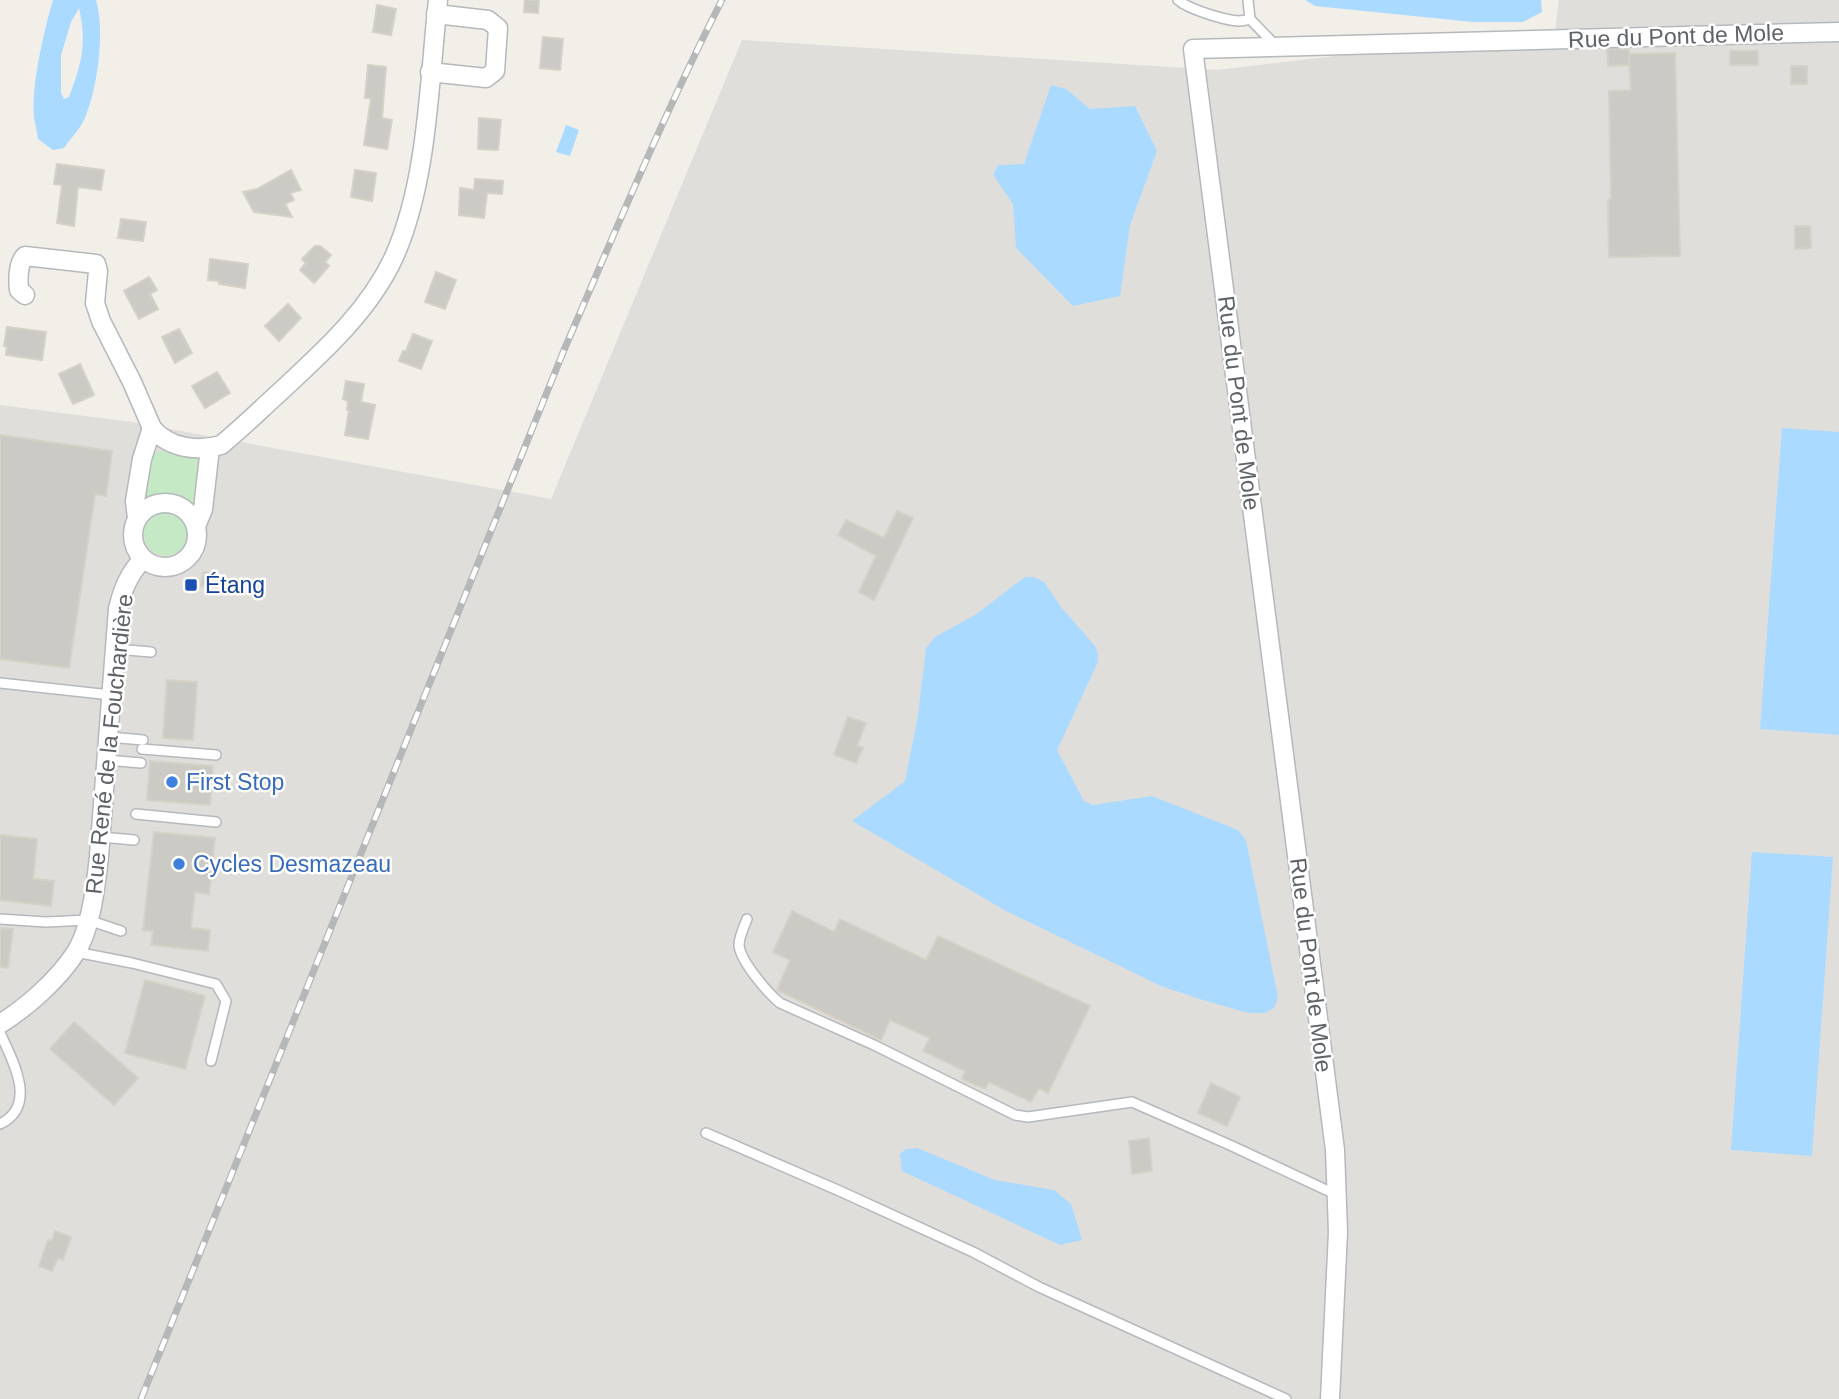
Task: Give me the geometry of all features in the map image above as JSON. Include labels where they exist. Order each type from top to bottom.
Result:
[{"type":"street","points":[[25,295],[18,286],[20,263],[25,256],[96,264],[98,271],[94,303],[152,428],[158,436],[169,442],[189,447],[210,448],[221,445],[314,361],[369,300],[384,277],[403,233],[415,194],[423,148],[430,72],[437,7],[488,20],[498,28],[495,71],[486,78],[430,72]]},
{"type":"street","name":"Rue du Pont de Mole","points":[[1330,1399],[1338,1232],[1335,1150],[1193,49],[1839,32]]},
{"type":"street","points":[[137,518],[135,501],[142,459],[152,428]]},
{"type":"street","points":[[196,526],[203,509],[210,448]]},
{"type":"street","points":[[174,504],[191,516],[196,526],[195,547],[190,556],[172,567],[152,565],[136,550],[133,528],[137,518],[153,505],[174,504]]},
{"type":"street","name":"Rue René de la Fouchardière","points":[[0,1024],[19,1012],[48,986],[76,952],[88,920],[96,885],[101,837],[118,608],[122,589],[131,572],[143,559]]},
{"type":"lane","points":[[1178,0],[1185,6],[1212,15],[1240,21],[1250,19]]},
{"type":"lane","points":[[1248,0],[1250,19],[1277,47]]},
{"type":"lane","points":[[115,649],[151,652]]},
{"type":"lane","points":[[0,683],[111,695]]},
{"type":"lane","points":[[108,737],[216,755]]},
{"type":"lane","points":[[106,760],[141,763]]},
{"type":"lane","points":[[136,814],[216,822]]},
{"type":"lane","points":[[101,837],[134,840]]},
{"type":"lane","points":[[0,919],[46,922],[88,920],[121,931]]},
{"type":"lane","points":[[747,919],[739,942],[740,954],[780,1003],[874,1045],[1015,1115],[1037,1116],[1132,1102],[1337,1195]]},
{"type":"lane","points":[[76,952],[216,984],[226,1001],[211,1062]]},
{"type":"lane","points":[[0,1033],[20,1086],[20,1102],[15,1114],[0,1124]]},
{"type":"lane","points":[[706,1133],[973,1252],[1039,1287],[1286,1399]]},
{"type":"shaded area","points":[[1559,0],[1839,0],[1839,1399],[0,1399],[0,405],[132,422],[551,499],[742,40],[1217,70],[1555,30]]},
{"type":"green space","points":[[161,451],[195,455],[203,459],[196,508],[171,494],[158,495],[143,502],[151,455]]},
{"type":"green space","points":[[166,512],[181,519],[188,534],[181,549],[166,556],[151,549],[144,534],[151,519]]},
{"type":"water","points":[[53,0],[96,0],[100,27],[97,74],[86,115],[64,148],[53,150],[38,139],[34,117],[34,90]],"holes":[[[79,8],[83,32],[80,63],[69,97],[64,99],[61,93],[61,55],[71,22]]]},
{"type":"water","points":[[1305,0],[1541,0],[1542,12],[1523,22],[1473,22],[1315,6]]},
{"type":"water","points":[[1051,85],[1066,89],[1090,109],[1135,106],[1157,151],[1130,225],[1120,296],[1073,306],[1016,248],[1013,204],[993,175],[998,165],[1024,164]]},
{"type":"water","points":[[566,125],[579,130],[570,156],[556,152]]},
{"type":"water","points":[[1782,428],[1839,432],[1839,735],[1760,729]]},
{"type":"water","points":[[1025,577],[1034,577],[1044,582],[1098,653],[1098,662],[1057,750],[1084,801],[1093,805],[1152,796],[1238,830],[1246,840],[1278,997],[1274,1008],[1265,1013],[1249,1013],[1161,986],[1006,911],[852,821],[905,781],[918,715],[926,648],[935,637],[975,615]]},
{"type":"water","points":[[1752,852],[1833,857],[1812,1156],[1731,1150]]},
{"type":"water","points":[[917,1148],[995,1180],[1054,1190],[1071,1204],[1082,1240],[1060,1245],[902,1171],[900,1154],[906,1149]]},
{"type":"building","points":[[525,0],[539,0],[538,13],[524,12]]},
{"type":"building","points":[[377,5],[396,9],[391,35],[373,32]]},
{"type":"building","points":[[543,37],[563,39],[560,70],[540,68]]},
{"type":"building","points":[[1607,49],[1629,49],[1629,65],[1608,66]]},
{"type":"building","points":[[1730,51],[1758,51],[1758,65],[1730,65]]},
{"type":"building","points":[[1675,53],[1680,256],[1609,257],[1609,91],[1631,90],[1629,54]]},
{"type":"building","points":[[368,65],[386,67],[382,118],[392,120],[387,149],[364,145],[371,98],[365,98]]},
{"type":"building","points":[[1791,66],[1807,66],[1807,84],[1791,84]]},
{"type":"building","points":[[479,118],[501,120],[498,150],[478,149]]},
{"type":"building","points":[[57,164],[104,170],[101,190],[78,187],[74,226],[57,223],[62,185],[54,184]]},
{"type":"building","points":[[291,170],[301,190],[290,193],[294,200],[285,204],[292,217],[254,212],[243,192],[257,189]]},
{"type":"building","points":[[355,170],[376,173],[372,201],[351,197]]},
{"type":"building","points":[[475,179],[503,181],[502,194],[487,193],[484,218],[459,215],[460,188],[474,190]]},
{"type":"building","points":[[121,219],[146,222],[143,241],[118,238]]},
{"type":"building","points":[[1795,226],[1810,226],[1811,248],[1795,249]]},
{"type":"building","points":[[315,246],[320,246],[331,255],[325,262],[329,266],[314,283],[300,270],[306,263],[302,259]]},
{"type":"building","points":[[210,259],[248,264],[245,288],[208,280]]},
{"type":"building","points":[[436,272],[456,280],[445,309],[425,302]]},
{"type":"building","points":[[149,277],[157,290],[150,294],[158,309],[139,319],[124,291]]},
{"type":"building","points":[[288,304],[301,318],[279,341],[265,326]]},
{"type":"building","points":[[7,327],[46,332],[42,360],[6,355],[7,347],[4,346]]},
{"type":"building","points":[[179,329],[192,353],[175,363],[162,337]]},
{"type":"building","points":[[413,334],[432,341],[421,369],[399,361]]},
{"type":"building","points":[[80,364],[94,395],[73,404],[59,374]]},
{"type":"building","points":[[217,372],[230,393],[205,408],[192,386]]},
{"type":"building","points":[[346,381],[364,384],[361,402],[375,405],[368,439],[345,435],[349,410],[348,401],[343,399]]},
{"type":"building","points":[[0,435],[112,451],[106,496],[95,494],[69,668],[0,659]]},
{"type":"building","points":[[897,511],[913,518],[874,600],[859,592],[876,556],[838,535],[846,520],[884,538]]},
{"type":"building","points":[[203,572],[217,574],[216,587],[201,586]]},
{"type":"building","points":[[167,680],[197,682],[193,740],[163,738]]},
{"type":"building","points":[[848,717],[866,723],[857,745],[863,748],[856,763],[834,755]]},
{"type":"building","points":[[150,761],[213,766],[210,805],[147,800]]},
{"type":"building","points":[[154,832],[215,838],[209,894],[195,892],[191,928],[210,930],[208,951],[151,945],[153,931],[143,930]]},
{"type":"building","points":[[0,835],[37,839],[33,879],[54,881],[51,906],[0,900]]},
{"type":"building","points":[[792,911],[834,932],[840,919],[926,960],[938,936],[1090,1006],[1048,1093],[1039,1088],[1031,1102],[989,1082],[985,1089],[962,1079],[965,1071],[923,1051],[930,1038],[890,1020],[881,1040],[777,990],[790,960],[773,952]]},
{"type":"building","points":[[0,928],[13,929],[8,968],[0,967]]},
{"type":"building","points":[[145,980],[205,996],[185,1069],[125,1053]]},
{"type":"building","points":[[74,1022],[138,1078],[114,1105],[50,1049]]},
{"type":"building","points":[[1211,1083],[1240,1097],[1227,1126],[1198,1113]]},
{"type":"building","points":[[1149,1138],[1152,1171],[1132,1174],[1129,1141]]},
{"type":"building","points":[[55,1231],[71,1237],[63,1260],[58,1258],[52,1271],[39,1266],[48,1240],[52,1241]]},
{"type":"railway","points":[[141,1399],[564,350],[660,130],[722,0]]},
{"type":"place","name":"Étang","points":[[191,585]]},
{"type":"place","name":"First Stop","points":[[172,782]]},
{"type":"place","name":"Cycles Desmazeau","points":[[179,864]]}]
